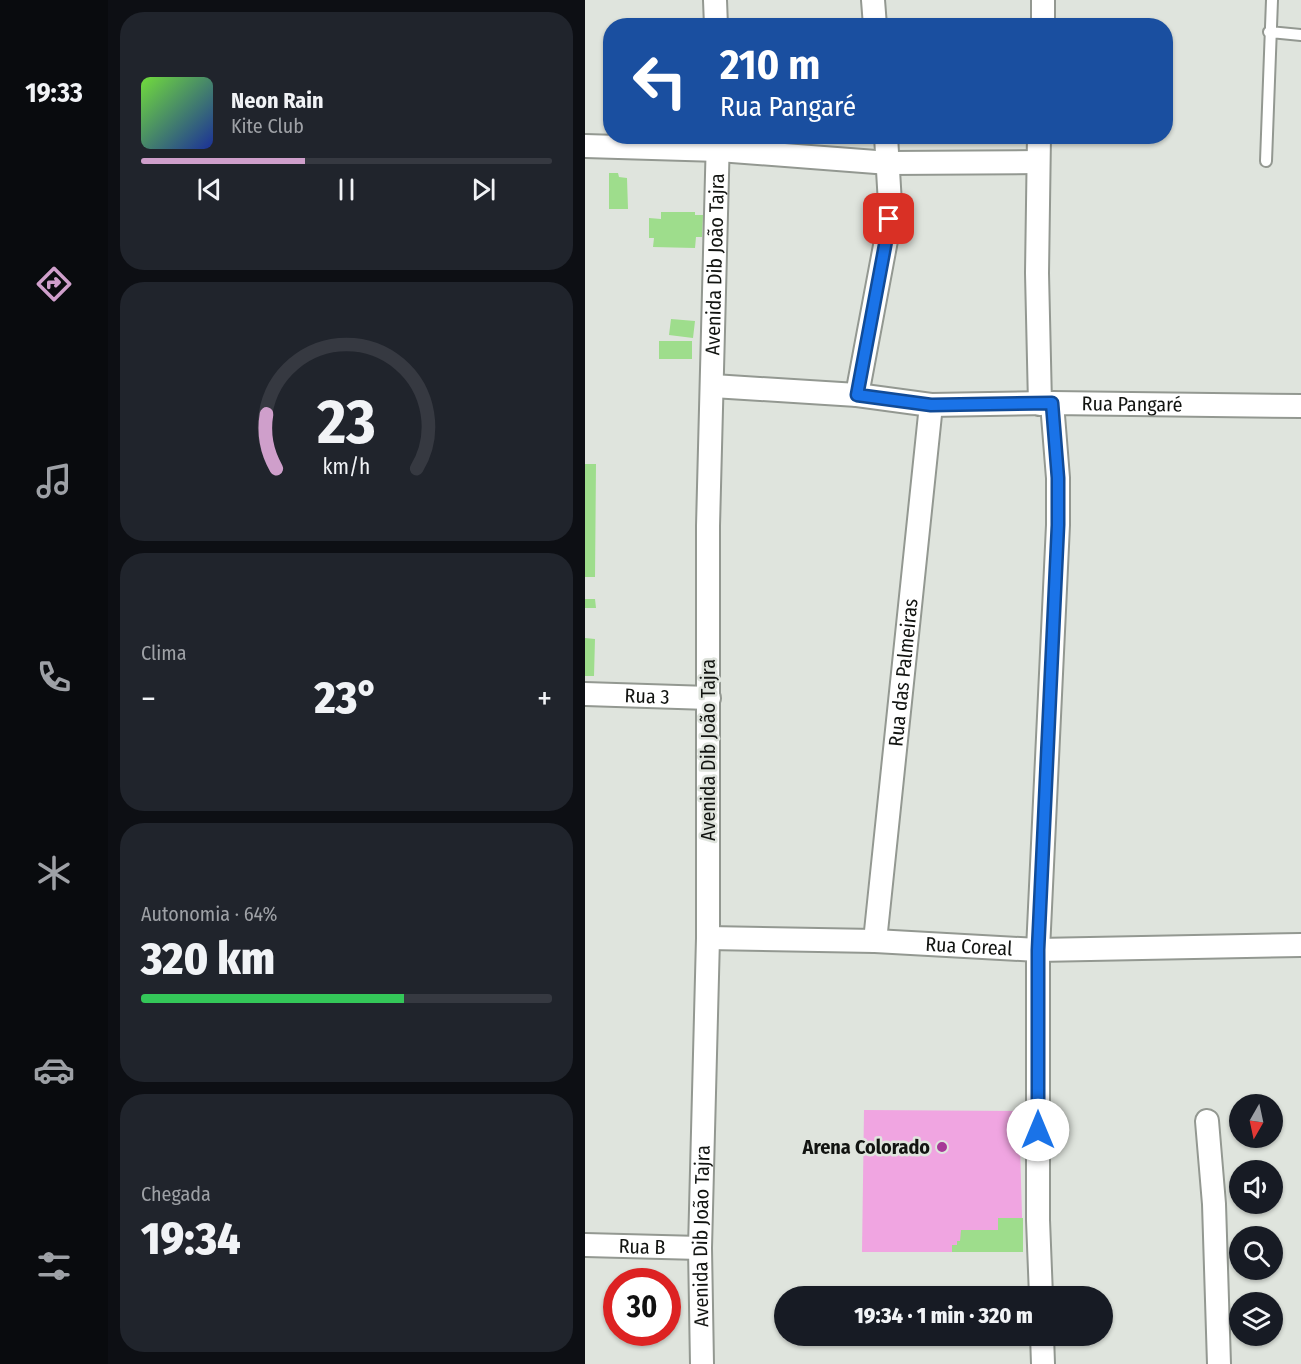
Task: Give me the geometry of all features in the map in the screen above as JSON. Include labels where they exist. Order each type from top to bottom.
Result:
[{"type":"street","points":[[715,0],[715,18]]},
{"type":"street","points":[[873,0],[874,18]]},
{"type":"street","points":[[1043,0],[1043,18]]},
{"type":"street","points":[[585,146],[674,144]]},
{"type":"street","name":"Avenida Dib João Tajra","points":[[702,1364],[700,1248],[708,938],[708,526],[719,144]]},
{"type":"street","points":[[728,144],[889,163],[1038,162]]},
{"type":"street","points":[[857,395],[887,235],[890,204],[887,144]]},
{"type":"street","points":[[1039,144],[1046,404],[1058,478],[1058,525],[1038,950],[1038,1220],[1041,1286]]},
{"type":"street","name":"Rua Pangaré","points":[[713,386],[857,395],[931,405],[1301,405]]},
{"type":"street","name":"Rua das Palmeiras","points":[[875,941],[931,405]]},
{"type":"street","name":"Rua 3","points":[[585,694],[709,698]]},
{"type":"street","name":"Rua Coreal","points":[[708,938],[875,941],[1038,950],[1301,945]]},
{"type":"street","points":[[1207,1121],[1215,1215],[1219,1364]]},
{"type":"street","name":"Rua B","points":[[585,1245],[700,1248]]},
{"type":"street","points":[[1042,1346],[1043,1364]]},
{"type":"lane","points":[[1266,161],[1272,0]]},
{"type":"lane","points":[[1269,33],[1301,35]]},
{"type":"shaded area","name":"Arena Colorado","points":[[864,1110],[1019,1111],[1023,1252],[862,1252]]},
{"type":"building","points":[[609,173],[618,173],[619,177],[627,178],[628,209],[609,209]]},
{"type":"building","points":[[661,212],[695,212],[695,215],[703,215],[702,237],[696,237],[695,248],[653,247],[654,238],[649,238],[649,218],[661,219]]},
{"type":"building","points":[[671,319],[695,321],[693,338],[669,335]]},
{"type":"building","points":[[659,341],[692,341],[692,359],[659,359]]},
{"type":"building","points":[[585,464],[596,464],[595,577],[585,577]]},
{"type":"building","points":[[585,599],[595,599],[596,608],[585,608]]},
{"type":"building","points":[[585,638],[595,639],[594,676],[585,676]]},
{"type":"building","points":[[998,1218],[1023,1218],[1023,1252],[952,1252],[952,1245],[957,1245],[957,1241],[960,1241],[961,1230],[998,1230]]},
{"type":"place","name":"Arena Colorado","points":[[942,1147]]},
{"type":"route","points":[[889,219],[857,395],[931,405],[1052,403],[1058,478],[1057,585],[1038,950],[1038,1130]]}]
